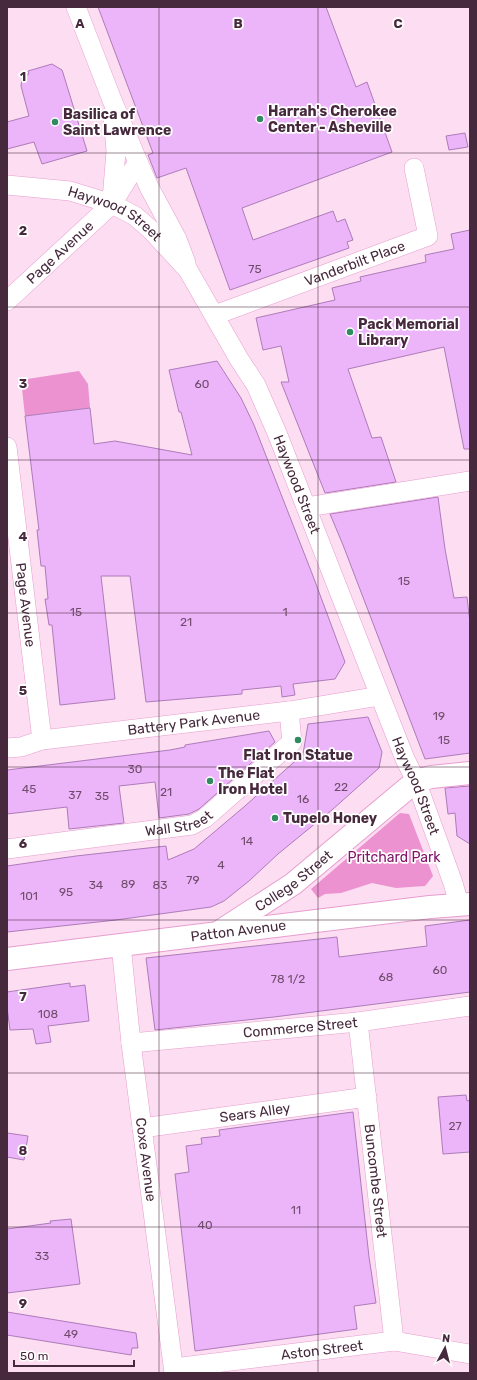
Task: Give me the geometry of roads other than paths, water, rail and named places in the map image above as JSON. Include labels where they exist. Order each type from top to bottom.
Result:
[{"type":"main road","name":"College Street","points":[[218,933],[293,884],[416,781],[470,773]]},
{"type":"main road","name":"Patton Avenue","points":[[7,959],[465,904]]},
{"type":"street","points":[[76,7],[138,162],[149,187],[177,238],[188,270]]},
{"type":"street","points":[[112,100],[116,151],[112,204]]},
{"type":"street","name":"Page Avenue","points":[[7,301],[112,204],[138,162]]},
{"type":"street","name":"Vanderbilt Place","points":[[215,315],[428,236],[414,168]]},
{"type":"street","name":"Haywood Street","points":[[7,185],[70,191],[112,204],[135,216],[151,230],[188,270],[239,359],[256,385],[277,433],[405,759],[416,781],[454,882],[465,904]]},
{"type":"street","name":"Page Avenue","points":[[7,447],[42,740]]},
{"type":"street","points":[[307,507],[470,480]]},
{"type":"street","name":"Battery Park Avenue","points":[[7,748],[21,747],[42,740],[289,711],[380,696]]},
{"type":"street","name":"Wall Street","points":[[7,849],[192,825],[205,818],[292,742],[289,711]]},
{"type":"street","name":"Coxe Avenue","points":[[121,945],[131,1043],[174,1370]]},
{"type":"street","name":"Commerce Street","points":[[131,1043],[358,1022],[470,1006]]},
{"type":"street","name":"Buncombe Street","points":[[358,1022],[394,1340]]},
{"type":"street","name":"Sears Alley","points":[[142,1128],[367,1097]]},
{"type":"street","name":"Aston Street","points":[[174,1370],[394,1340],[470,1354]]},
{"type":"place","name":"Harrah's Cherokee Center - Asheville","points":[[260,119]]},
{"type":"place","name":"Basilica of Saint Lawrence","points":[[55,122]]},
{"type":"place","name":"Pack Memorial Library","points":[[350,332]]},
{"type":"place","name":"Flat Iron Statue","points":[[298,740]]},
{"type":"place","name":"The Flat Iron Hotel","points":[[210,781]]},
{"type":"place","name":"Tupelo Honey","points":[[275,818]]},
{"type":"park label","name":"Pritchard Park","points":[[394,857]]}]
